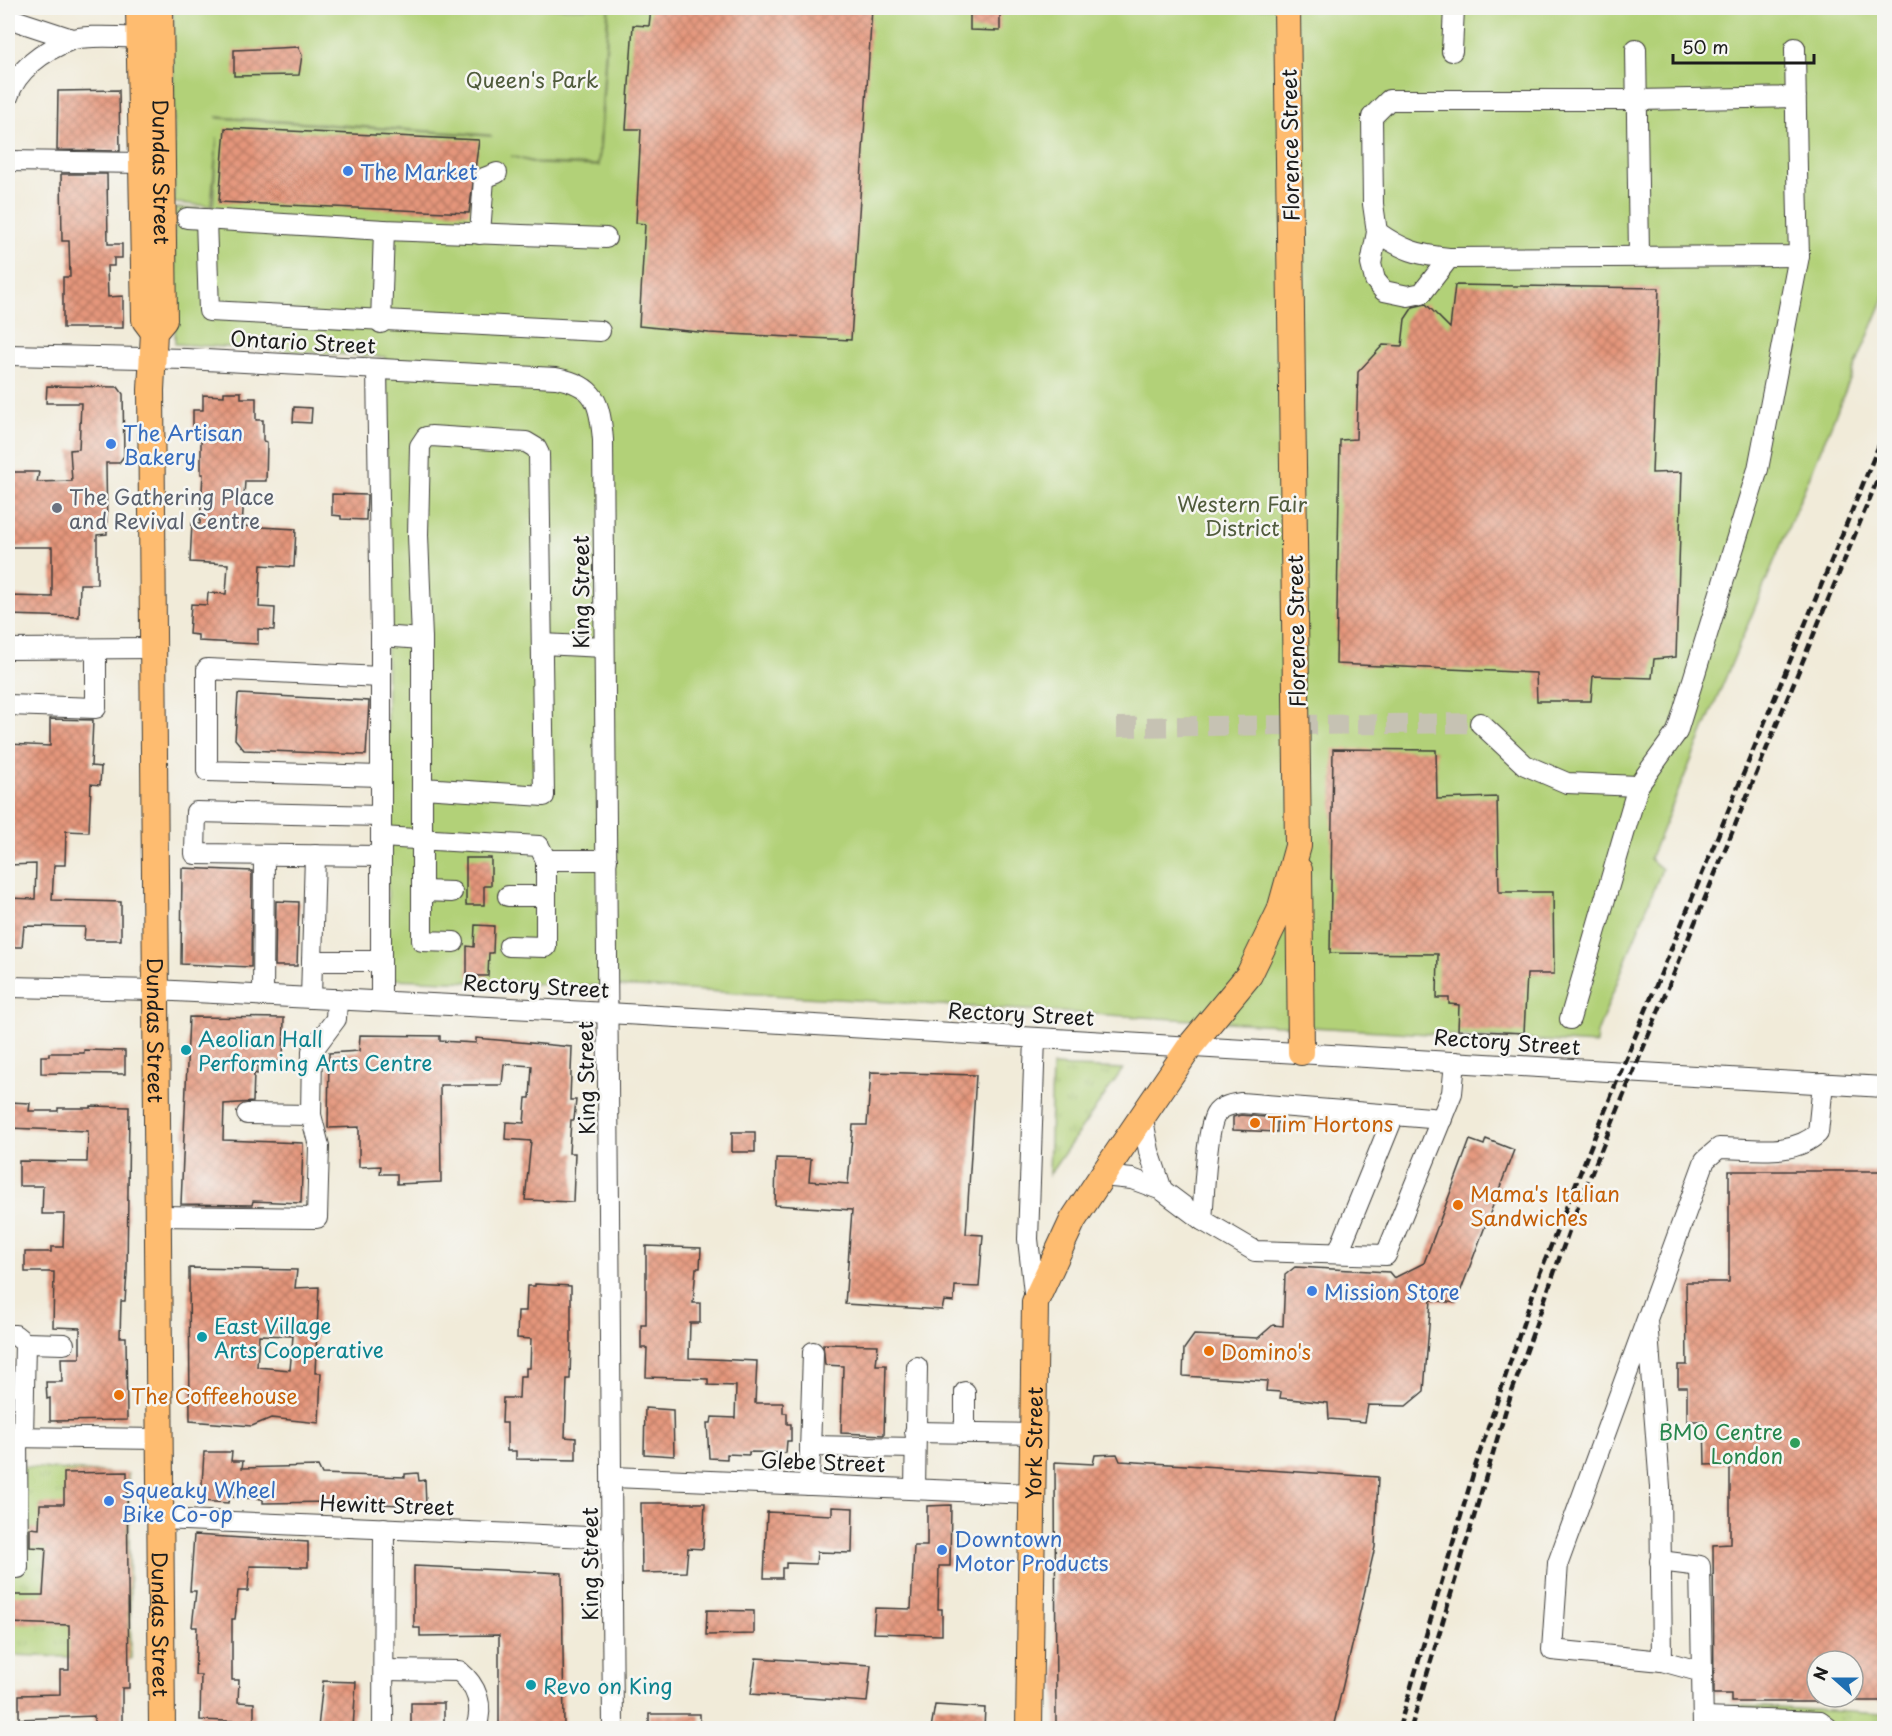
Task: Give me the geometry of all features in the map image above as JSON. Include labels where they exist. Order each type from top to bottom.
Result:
[{"type":"main road","name":"Dundas Street","points":[[139,8],[145,320],[154,332]]},
{"type":"main road","name":"Dundas Street","points":[[160,8],[164,320],[154,332],[153,358],[152,648],[162,1728]]},
{"type":"main road","name":"Florence Street","points":[[1191,1045],[1249,975],[1280,911],[1298,846],[1287,8]]},
{"type":"main road","points":[[1298,846],[1301,1052]]},
{"type":"main road","name":"York Street","points":[[1029,1728],[1035,1302],[1073,1220],[1191,1045]]},
{"type":"street","points":[[1452,51],[1454,8]]},
{"type":"street","points":[[8,18],[72,39],[140,37]]},
{"type":"street","points":[[8,96],[12,81],[28,65],[72,39]]},
{"type":"street","points":[[1570,1019],[1638,786],[1677,732],[1758,469],[1799,256],[1795,48]]},
{"type":"street","points":[[1636,49],[1639,255]]},
{"type":"street","points":[[1449,258],[1432,283],[1422,293],[1408,296],[1384,291],[1375,280],[1371,264],[1377,232],[1373,204],[1372,117],[1389,100],[1636,100],[1796,97]]},
{"type":"street","points":[[8,162],[142,164]]},
{"type":"street","points":[[480,234],[484,178],[497,173]]},
{"type":"street","points":[[600,331],[209,311],[197,218],[384,230],[606,238]]},
{"type":"street","points":[[381,321],[384,230]]},
{"type":"street","points":[[1377,232],[1400,248],[1424,256],[1449,258],[1639,255],[1799,256]]},
{"type":"street","name":"Ontario Street","points":[[8,355],[153,358],[555,378],[576,382],[592,394]]},
{"type":"street","points":[[377,369],[381,636],[381,1002]]},
{"type":"street","name":"King Street","points":[[592,394],[601,414],[603,440],[613,1477],[613,1728]]},
{"type":"street","points":[[423,788],[544,796],[538,450],[533,445],[522,441],[431,436],[426,437],[420,446],[418,484],[422,639],[423,941],[454,942]]},
{"type":"street","points":[[381,636],[422,639]]},
{"type":"street","points":[[542,644],[604,647]]},
{"type":"street","points":[[8,650],[152,648]]},
{"type":"street","points":[[8,705],[96,708],[96,649]]},
{"type":"street","points":[[381,677],[207,669],[207,771],[381,776]]},
{"type":"street","points":[[1480,723],[1525,765],[1567,783],[1638,786]]},
{"type":"street","points":[[381,816],[196,812],[195,854],[315,855],[423,839],[539,846],[546,860],[546,947],[509,946]]},
{"type":"street","points":[[263,996],[264,855]]},
{"type":"street","points":[[311,998],[315,855]]},
{"type":"street","points":[[546,860],[607,860]]},
{"type":"street","points":[[423,891],[453,892]]},
{"type":"street","points":[[508,896],[546,896]]},
{"type":"street","points":[[312,961],[381,961]]},
{"type":"street","name":"Rectory Street","points":[[8,987],[155,990],[608,1013],[1884,1086]]},
{"type":"street","points":[[158,1216],[317,1218],[319,1146],[310,1115],[312,1051],[336,1019],[337,999]]},
{"type":"street","name":"York Street","points":[[1035,1038],[1028,1239],[1035,1302]]},
{"type":"street","points":[[1102,1176],[1131,1179],[1162,1190],[1202,1220],[1255,1251],[1386,1254],[1452,1093],[1455,1062]]},
{"type":"street","points":[[1702,1672],[1662,1661],[1552,1650],[1558,1563],[1705,1160],[1719,1148],[1793,1148],[1807,1144],[1818,1133],[1823,1083]]},
{"type":"street","points":[[1202,1220],[1211,1130],[1216,1113],[1228,1105],[1241,1103],[1442,1119]]},
{"type":"street","points":[[247,1114],[310,1115]]},
{"type":"street","points":[[1142,1115],[1149,1151],[1162,1190]]},
{"type":"street","points":[[1338,1253],[1394,1116]]},
{"type":"street","points":[[1647,1320],[1660,1487],[1662,1661]]},
{"type":"street","points":[[8,1568],[18,1568],[16,1339],[64,1344]]},
{"type":"street","points":[[809,1485],[813,1352]]},
{"type":"street","points":[[915,1489],[917,1367]]},
{"type":"street","points":[[965,1392],[965,1433]]},
{"type":"street","points":[[810,1446],[915,1440],[965,1433],[1034,1434]]},
{"type":"street","points":[[16,1437],[160,1438]]},
{"type":"street","name":"Glebe Street","points":[[613,1477],[1032,1494]]},
{"type":"street","name":"Hewitt Street","points":[[160,1518],[612,1538]]},
{"type":"street","points":[[383,1728],[384,1528]]},
{"type":"street","points":[[1660,1561],[1700,1566],[1703,1723],[1820,1722],[1828,1728]]},
{"type":"street","points":[[384,1670],[459,1671],[477,1691],[479,1707],[476,1728]]},
{"type":"green space","name":"Western Fair District","points":[[173,8],[608,8],[598,165],[538,163],[511,156],[537,164],[599,166],[609,8],[1884,8],[1884,298],[1650,859],[1662,869],[1597,1033],[1596,1044],[637,987],[388,979],[385,357],[175,344],[174,208],[213,209],[217,137],[211,206],[174,203]],"holes":[[[217,117],[490,135],[491,136]]]},
{"type":"green space","points":[[1052,1066],[1123,1069],[1049,1175]]},
{"type":"green space","points":[[8,1466],[128,1474],[131,1659],[8,1655]]},
{"type":"green space","points":[[1727,1705],[1884,1714],[1884,1728],[1738,1728]]},
{"type":"building","points":[[651,8],[872,8],[851,340],[709,333],[639,326],[645,224],[636,223],[641,129],[626,129],[633,25],[649,26]]},
{"type":"building","points":[[970,8],[1000,8],[1000,31],[970,30]]},
{"type":"building","points":[[298,47],[302,55],[299,75],[234,76],[234,50]]},
{"type":"building","points":[[119,90],[120,151],[57,150],[58,91]]},
{"type":"building","name":"The Market","points":[[225,128],[479,140],[469,213],[219,202]]},
{"type":"building","points":[[61,174],[107,174],[108,244],[122,244],[122,258],[114,258],[114,266],[107,266],[108,297],[123,296],[123,328],[63,328],[63,277],[70,277],[69,241],[62,241]]},
{"type":"building","points":[[1455,285],[1659,288],[1652,473],[1682,472],[1676,657],[1654,659],[1652,678],[1593,676],[1591,701],[1537,701],[1536,673],[1336,664],[1340,440],[1356,439],[1358,372],[1383,345],[1402,346],[1405,319],[1413,307],[1426,304],[1450,328]]},
{"type":"building","points":[[47,386],[118,387],[123,394],[124,456],[119,463],[106,463],[107,534],[97,535],[97,584],[80,584],[79,617],[8,615],[8,596],[52,597],[52,547],[8,547],[8,472],[39,472],[37,482],[72,481],[70,450],[79,449],[81,403],[46,403]]},
{"type":"building","points":[[224,392],[241,392],[241,398],[256,398],[256,420],[263,420],[263,441],[267,442],[266,481],[245,481],[242,526],[296,529],[294,567],[261,565],[259,607],[275,608],[274,630],[258,629],[258,644],[198,641],[198,635],[189,634],[191,604],[207,605],[208,593],[226,594],[228,564],[190,562],[192,523],[200,524],[203,474],[201,474],[201,436],[193,427],[193,410],[203,410],[203,395],[224,396]]},
{"type":"building","points":[[294,407],[312,408],[311,423],[293,422]]},
{"type":"building","points":[[332,494],[367,495],[366,520],[341,519],[341,516],[332,515]]},
{"type":"building","points":[[238,694],[369,701],[366,755],[244,750],[235,739]]},
{"type":"building","points":[[50,719],[93,720],[91,766],[101,767],[100,785],[91,784],[89,832],[66,831],[65,865],[54,865],[52,900],[121,902],[121,940],[84,940],[85,927],[24,926],[22,947],[8,947],[8,898],[35,899],[36,864],[8,865],[8,744],[50,746]]},
{"type":"building","points":[[1333,749],[1436,750],[1437,799],[1497,797],[1499,892],[1553,892],[1554,974],[1527,974],[1524,1033],[1458,1030],[1459,1005],[1449,1004],[1449,998],[1437,998],[1438,954],[1330,953]]},
{"type":"building","points":[[466,858],[491,858],[491,886],[484,886],[484,905],[466,905]]},
{"type":"building","points":[[182,868],[252,871],[251,967],[181,964]]},
{"type":"building","points":[[276,901],[299,902],[297,966],[275,966]]},
{"type":"building","points":[[475,925],[494,926],[493,953],[489,953],[488,976],[467,976],[467,946],[474,947]]},
{"type":"building","points":[[189,1017],[284,1018],[283,1061],[258,1061],[257,1074],[254,1073],[253,1102],[224,1104],[223,1140],[303,1143],[301,1203],[253,1201],[252,1205],[181,1204]]},
{"type":"building","points":[[360,1035],[440,1036],[440,1041],[476,1043],[476,1038],[572,1047],[570,1100],[576,1100],[574,1120],[571,1120],[569,1153],[575,1153],[573,1202],[525,1200],[531,1141],[505,1139],[506,1122],[524,1123],[526,1098],[530,1098],[532,1066],[504,1064],[502,1085],[440,1085],[441,1182],[397,1184],[397,1174],[380,1174],[381,1166],[359,1167],[359,1127],[328,1128],[329,1053],[359,1051]]},
{"type":"building","points":[[84,1050],[125,1051],[125,1074],[41,1073],[41,1056],[49,1056],[49,1053],[84,1053]]},
{"type":"building","points":[[871,1072],[976,1075],[966,1234],[983,1235],[979,1287],[955,1286],[954,1302],[944,1301],[942,1310],[845,1304],[852,1210],[775,1205],[776,1158],[811,1159],[809,1181],[848,1184],[853,1125],[867,1125]]},
{"type":"building","points":[[8,1102],[30,1103],[29,1111],[58,1111],[58,1108],[91,1108],[91,1106],[129,1107],[127,1273],[125,1301],[121,1301],[120,1337],[126,1337],[127,1420],[50,1421],[50,1398],[47,1399],[46,1382],[62,1382],[61,1358],[80,1358],[80,1328],[53,1327],[54,1272],[25,1272],[25,1252],[51,1252],[51,1247],[63,1247],[64,1214],[42,1214],[43,1186],[19,1186],[19,1161],[87,1162],[88,1131],[8,1128]]},
{"type":"building","name":"Tim Hortons","points":[[1241,1115],[1277,1118],[1277,1132],[1233,1130],[1233,1117]]},
{"type":"building","points":[[732,1132],[755,1132],[755,1152],[732,1152]]},
{"type":"building","points":[[1486,1139],[1514,1150],[1456,1303],[1431,1300],[1424,1391],[1406,1406],[1368,1405],[1365,1422],[1329,1419],[1328,1403],[1280,1398],[1281,1392],[1266,1391],[1267,1381],[1183,1376],[1184,1349],[1194,1335],[1258,1338],[1273,1325],[1283,1326],[1285,1275],[1295,1267],[1389,1272],[1394,1278],[1424,1263],[1470,1140],[1484,1145]]},
{"type":"building","name":"BMO Centre London","points":[[1729,1171],[1884,1171],[1884,1701],[1865,1701],[1865,1649],[1805,1649],[1805,1702],[1731,1702],[1731,1694],[1714,1694],[1713,1545],[1730,1544],[1730,1464],[1705,1465],[1704,1421],[1687,1421],[1687,1387],[1678,1387],[1678,1365],[1687,1365],[1686,1282],[1729,1282]]},
{"type":"building","points":[[646,1246],[701,1248],[700,1268],[696,1268],[693,1303],[700,1303],[700,1323],[690,1323],[689,1358],[757,1361],[755,1403],[783,1403],[783,1413],[787,1413],[787,1424],[791,1424],[791,1441],[787,1441],[786,1453],[749,1452],[749,1455],[727,1454],[727,1459],[709,1458],[707,1423],[711,1423],[712,1417],[735,1418],[736,1386],[708,1385],[708,1379],[646,1377],[647,1348],[641,1348],[641,1325],[646,1325]]},
{"type":"building","points":[[189,1268],[297,1270],[295,1288],[319,1287],[315,1373],[321,1373],[319,1423],[271,1418],[252,1426],[190,1421]],"holes":[[[259,1335],[293,1336],[290,1370],[257,1367]]]},
{"type":"building","points":[[535,1284],[571,1286],[570,1379],[567,1379],[565,1437],[576,1438],[576,1460],[516,1459],[516,1451],[507,1451],[507,1423],[502,1423],[503,1398],[519,1398],[520,1376],[526,1376],[526,1368],[530,1368],[531,1339],[517,1338],[518,1311],[526,1311],[527,1286],[535,1286]]},
{"type":"building","points":[[823,1344],[878,1345],[876,1365],[886,1365],[884,1435],[841,1433],[843,1366],[825,1365]]},
{"type":"building","points":[[645,1408],[673,1410],[674,1456],[644,1454]]},
{"type":"building","points":[[204,1452],[232,1452],[231,1461],[243,1461],[242,1468],[318,1466],[322,1474],[405,1477],[405,1474],[418,1473],[419,1481],[425,1480],[426,1506],[355,1503],[355,1507],[330,1506],[331,1502],[263,1503],[263,1499],[229,1497],[228,1503],[201,1501]]},
{"type":"building","points":[[1117,1454],[1120,1461],[1378,1477],[1375,1547],[1333,1728],[1056,1728],[1055,1462],[1093,1464],[1095,1455]]},
{"type":"building","points":[[127,1472],[129,1688],[122,1688],[122,1724],[94,1723],[94,1716],[19,1719],[19,1695],[60,1694],[60,1670],[69,1670],[69,1625],[8,1623],[8,1595],[43,1595],[46,1548],[30,1547],[30,1528],[39,1529],[40,1504],[64,1504],[64,1473]]},
{"type":"building","points":[[641,1503],[705,1503],[703,1549],[688,1548],[686,1572],[642,1573]]},
{"type":"building","points":[[951,1505],[950,1566],[939,1566],[938,1609],[942,1609],[942,1635],[873,1633],[875,1608],[911,1609],[914,1546],[927,1546],[927,1506]]},
{"type":"building","points":[[832,1507],[853,1508],[852,1553],[817,1552],[816,1564],[786,1563],[786,1568],[782,1568],[782,1578],[764,1578],[767,1512],[832,1515]]},
{"type":"building","points":[[194,1535],[308,1542],[308,1567],[250,1566],[248,1591],[238,1591],[235,1619],[232,1619],[232,1680],[239,1680],[238,1702],[254,1703],[254,1722],[200,1720],[201,1675],[195,1675],[197,1627],[192,1627],[196,1591],[190,1591]]},
{"type":"building","name":"Revo on King","points":[[414,1566],[562,1573],[564,1728],[499,1728],[499,1635],[420,1636],[420,1628],[414,1628]]},
{"type":"building","points":[[707,1610],[754,1611],[754,1634],[706,1635]]},
{"type":"building","points":[[756,1658],[871,1665],[867,1702],[751,1694]]},
{"type":"building","points":[[323,1681],[356,1682],[353,1728],[318,1728]]},
{"type":"building","points":[[411,1703],[444,1703],[444,1724],[411,1724]]},
{"type":"building","points":[[935,1705],[985,1708],[984,1728],[931,1728]]},
{"type":"building","points":[[649,1714],[700,1714],[700,1728],[649,1728]]},
{"type":"tunnel","points":[[1117,727],[1480,723]]},
{"type":"railway","points":[[1399,1728],[1476,1464],[1540,1273],[1884,433]]},
{"type":"railway","points":[[1411,1728],[1507,1406],[1576,1211],[1884,464]]},
{"type":"place","name":"The Market","points":[[348,171]]},
{"type":"place","name":"The Artisan Bakery","points":[[111,444]]},
{"type":"place","name":"The Gathering Place and Revival Centre","points":[[57,508]]},
{"type":"place","name":"Aeolian Hall Performing Arts Centre","points":[[186,1050]]},
{"type":"place","name":"Tim Hortons","points":[[1255,1123]]},
{"type":"place","name":"Mama's Italian Sandwiches","points":[[1458,1205]]},
{"type":"place","name":"Mission Store","points":[[1312,1291]]},
{"type":"place","name":"East Village Arts Cooperative","points":[[202,1337]]},
{"type":"place","name":"Domino's","points":[[1209,1351]]},
{"type":"place","name":"The Coffeehouse","points":[[119,1395]]},
{"type":"place","name":"BMO Centre London","points":[[1795,1443]]},
{"type":"place","name":"Squeaky Wheel Bike Co-op","points":[[109,1501]]},
{"type":"place","name":"Downtown Motor Products","points":[[942,1550]]},
{"type":"place","name":"Revo on King","points":[[531,1685]]},
{"type":"park label","name":"Queen's Park","points":[[532,79]]}]
